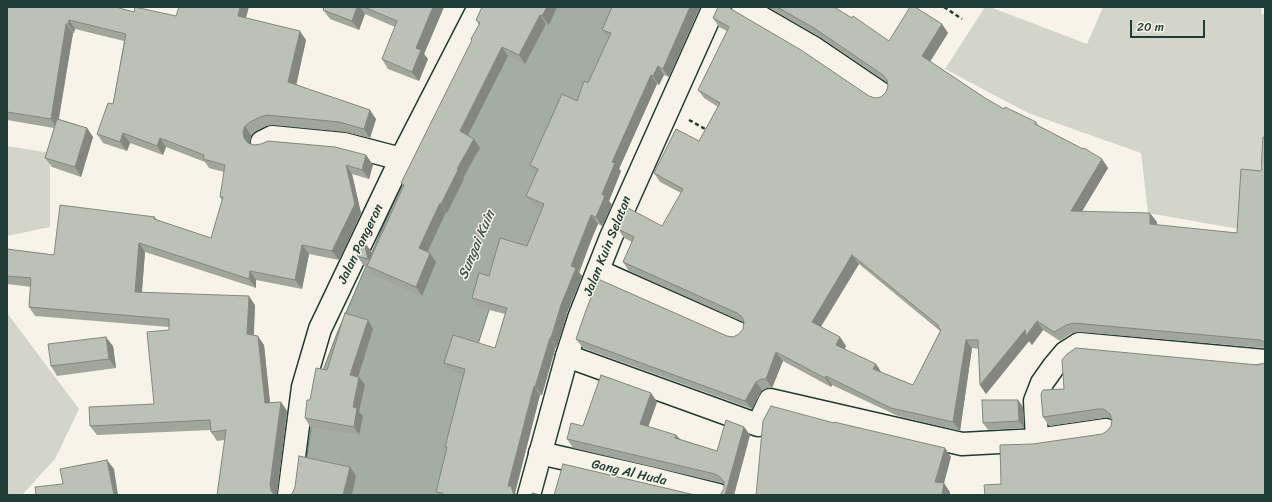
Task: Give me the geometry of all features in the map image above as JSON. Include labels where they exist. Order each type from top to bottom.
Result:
[{"type":"street","name":"Jalan Pangeran","points":[[289,495],[303,387],[320,329],[401,160],[479,7]]},
{"type":"street","name":"Jalan Kuin Selatan","points":[[529,495],[567,356],[610,237],[714,7]]},
{"type":"street","points":[[744,7],[814,48],[882,94]]},
{"type":"street","points":[[262,142],[272,137],[344,144],[401,160]]},
{"type":"street","points":[[598,271],[738,333]]},
{"type":"street","points":[[1037,440],[1035,401],[1042,383],[1065,353],[1079,344],[1265,361]]},
{"type":"street","points":[[567,356],[758,424],[770,400],[962,444],[1037,440],[1106,430]]},
{"type":"street","name":"Gang Al Huda","points":[[540,453],[718,495]]},
{"type":"path","points":[[944,7],[962,19]]},
{"type":"path","points":[[667,109],[710,131]]},
{"type":"shaded area","points":[[985,7],[990,7],[1087,44],[1103,7],[1262,7],[1261,13],[1265,15],[1265,137],[1250,231],[1148,213],[1141,153],[1028,113],[945,69]]},
{"type":"shaded area","points":[[7,146],[50,153],[50,227],[7,236]]},
{"type":"shaded area","points":[[7,313],[79,409],[55,459],[22,495],[7,495]]},
{"type":"water","name":"Sungai Kuin","points":[[486,7],[685,7],[627,141],[572,291],[492,301],[463,390],[442,495],[303,495],[308,448],[319,381],[338,331],[420,141]]},
{"type":"building","points":[[7,7],[116,7],[134,12],[135,7],[176,16],[179,7],[240,7],[238,16],[300,31],[288,82],[370,110],[364,129],[339,122],[267,115],[250,122],[245,126],[243,132],[244,138],[248,143],[254,145],[268,141],[335,147],[366,155],[362,170],[346,165],[355,204],[332,251],[302,245],[295,280],[250,271],[249,279],[139,243],[135,292],[249,296],[247,334],[258,336],[265,403],[281,402],[270,484],[271,491],[275,495],[217,495],[226,430],[211,432],[210,420],[90,426],[89,407],[154,404],[147,332],[169,330],[169,319],[29,307],[31,278],[7,276],[7,249],[54,255],[60,205],[155,217],[154,219],[211,238],[223,197],[220,197],[225,165],[203,159],[204,155],[160,138],[157,146],[123,133],[120,142],[97,134],[108,103],[113,104],[126,34],[69,20],[68,24],[66,24],[51,119],[7,112]]},
{"type":"building","points":[[324,7],[357,7],[352,21],[323,10]]},
{"type":"building","points":[[364,7],[433,7],[416,48],[421,50],[412,72],[382,59],[397,21]]},
{"type":"building","points":[[482,7],[547,7],[542,16],[540,15],[519,55],[502,47],[460,131],[474,139],[457,169],[458,170],[441,204],[440,203],[419,248],[430,253],[416,287],[367,266],[404,185],[401,183],[480,23],[476,20]]},
{"type":"building","points":[[612,7],[690,7],[663,69],[658,66],[653,76],[651,75],[612,162],[615,163],[602,194],[605,196],[596,217],[591,215],[571,266],[576,268],[561,305],[535,387],[534,386],[508,486],[511,486],[514,495],[442,495],[443,493],[436,492],[447,447],[445,447],[465,369],[444,363],[453,335],[495,348],[507,308],[472,298],[479,273],[489,276],[500,238],[527,246],[544,204],[526,196],[538,169],[530,165],[562,94],[577,101],[584,81],[588,83],[611,33],[602,30]]},
{"type":"building","points":[[718,7],[729,7],[801,50],[869,96],[875,98],[881,97],[886,92],[888,86],[887,80],[883,75],[814,28],[777,7],[834,7],[852,18],[853,16],[889,41],[910,7],[915,7],[942,24],[922,56],[1004,109],[1005,107],[1036,122],[1035,124],[1083,149],[1084,148],[1102,159],[1071,211],[1150,213],[1150,224],[1237,233],[1241,169],[1261,171],[1263,137],[1265,137],[1265,342],[1260,340],[1074,323],[1066,325],[1054,332],[1037,321],[1026,336],[1025,330],[980,385],[978,340],[966,340],[953,422],[891,408],[826,376],[825,378],[776,352],[766,379],[761,379],[756,382],[745,401],[576,339],[598,279],[727,336],[733,337],[739,334],[743,329],[744,322],[742,317],[737,313],[623,262],[634,237],[618,229],[628,208],[662,226],[683,189],[654,173],[676,129],[699,141],[720,103],[698,90],[729,27],[713,18]],"holes":[[[852,255],[939,326],[938,327],[941,330],[913,385],[873,369],[876,364],[836,345],[840,337],[812,322]]]},
{"type":"building","points":[[57,119],[87,128],[75,167],[45,158]]},
{"type":"building","points":[[364,242],[368,259],[357,256]]},
{"type":"building","points":[[345,313],[368,320],[350,375],[359,377],[353,407],[357,408],[354,427],[305,418],[307,400],[310,400],[316,368],[327,370]]},
{"type":"building","points":[[106,337],[109,359],[51,366],[48,344]]},
{"type":"building","points":[[1076,348],[1258,365],[1265,363],[1265,495],[985,495],[984,485],[1001,484],[1000,445],[1033,444],[1102,434],[1111,426],[1112,420],[1110,414],[1104,409],[1043,417],[1041,394],[1043,390],[1064,389],[1062,360],[1067,354]]},
{"type":"building","points":[[601,375],[651,393],[640,424],[676,435],[675,438],[717,451],[726,420],[744,427],[725,495],[720,495],[724,489],[724,482],[715,474],[567,439],[571,423],[583,426]]},
{"type":"building","points":[[982,400],[1018,400],[1019,421],[983,423]]},
{"type":"building","points":[[771,406],[834,423],[945,448],[935,482],[944,483],[942,495],[756,495],[763,421]]},
{"type":"building","points":[[299,456],[350,467],[343,495],[290,495],[295,487]]},
{"type":"building","points":[[107,460],[114,495],[36,495],[35,487],[63,484],[60,469]]},
{"type":"building","points":[[563,464],[695,495],[554,495]]}]
